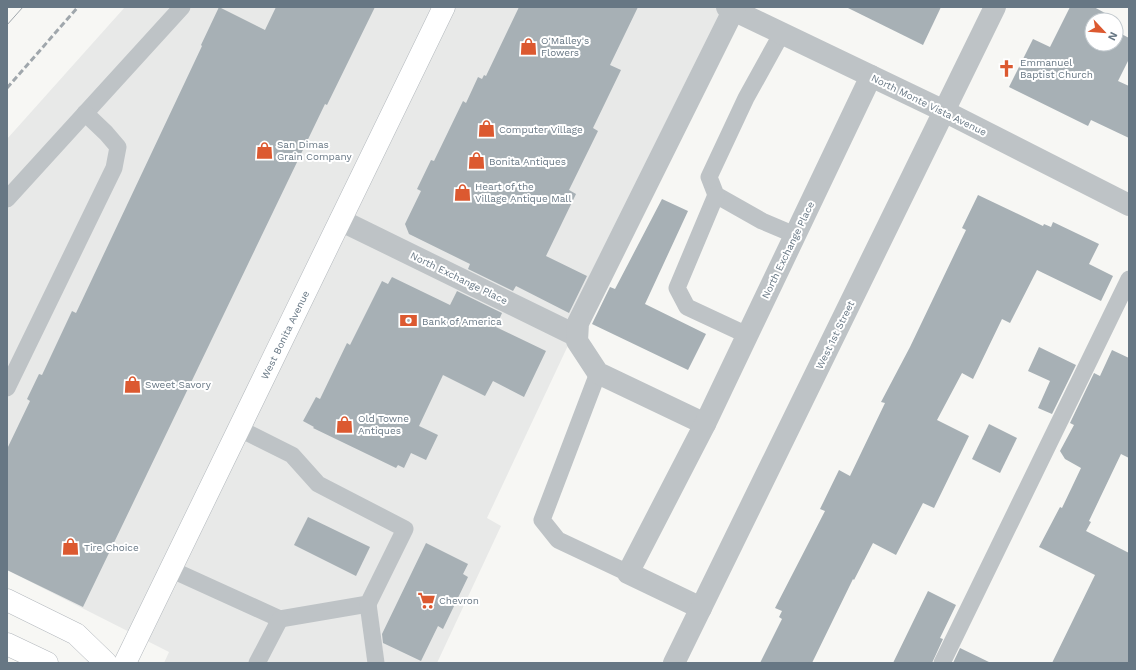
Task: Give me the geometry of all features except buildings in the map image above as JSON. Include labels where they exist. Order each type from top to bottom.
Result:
[{"type":"main road","name":"West Bonita Avenue","points":[[125,663],[444,7]]},
{"type":"main road","points":[[7,600],[76,634],[106,663]]},
{"type":"main road","points":[[7,644],[47,663]]},
{"type":"street","name":"West 1st Street","points":[[674,663],[996,7]]},
{"type":"street","name":"North Monte Vista Avenue","points":[[732,8],[1129,205]]},
{"type":"street","points":[[705,424],[598,373],[577,341],[578,323],[732,8]]},
{"type":"street","name":"North Exchange Place","points":[[628,573],[705,424],[871,76]]},
{"type":"street","name":"North Exchange Place","points":[[340,220],[578,336]]},
{"type":"street","points":[[628,573],[701,608]]},
{"type":"lane","points":[[7,199],[182,7]]},
{"type":"lane","points":[[782,33],[746,98],[709,177],[716,195],[762,221],[795,235]]},
{"type":"lane","points":[[7,388],[114,168],[118,147],[85,113]]},
{"type":"lane","points":[[716,195],[677,288],[687,307],[747,335]]},
{"type":"lane","points":[[942,663],[1129,279]]},
{"type":"lane","points":[[598,373],[542,520],[558,540],[628,573]]},
{"type":"lane","points":[[238,428],[292,455],[318,484],[405,529],[368,604],[376,663]]},
{"type":"lane","points":[[170,569],[280,619],[368,604]]},
{"type":"lane","points":[[257,663],[280,619]]},
{"type":"shaded area","points":[[125,7],[727,7],[487,518],[501,526],[437,663],[164,663],[169,652],[7,570],[7,139]]},
{"type":"tram line","points":[[7,25],[23,7]]},
{"type":"railway","points":[[7,88],[78,7]]},
{"type":"place","name":"O'Malley's Flowers","points":[[528,46]]},
{"type":"place","name":"Emmanuel Baptist Church","points":[[1007,68]]},
{"type":"place","name":"Computer Village","points":[[486,129]]},
{"type":"place","name":"San Dimas Grain Company","points":[[264,150]]},
{"type":"place","name":"Bonita Antiques","points":[[476,161]]},
{"type":"place","name":"Heart of the Village Antique Mall","points":[[462,192]]},
{"type":"place","name":"Bank of America","points":[[409,321]]},
{"type":"place","name":"Sweet Savory","points":[[132,384]]},
{"type":"place","name":"Old Towne Antiques","points":[[345,424]]},
{"type":"place","name":"Tire Choice","points":[[71,547]]},
{"type":"place","name":"Chevron","points":[[426,600]]}]
